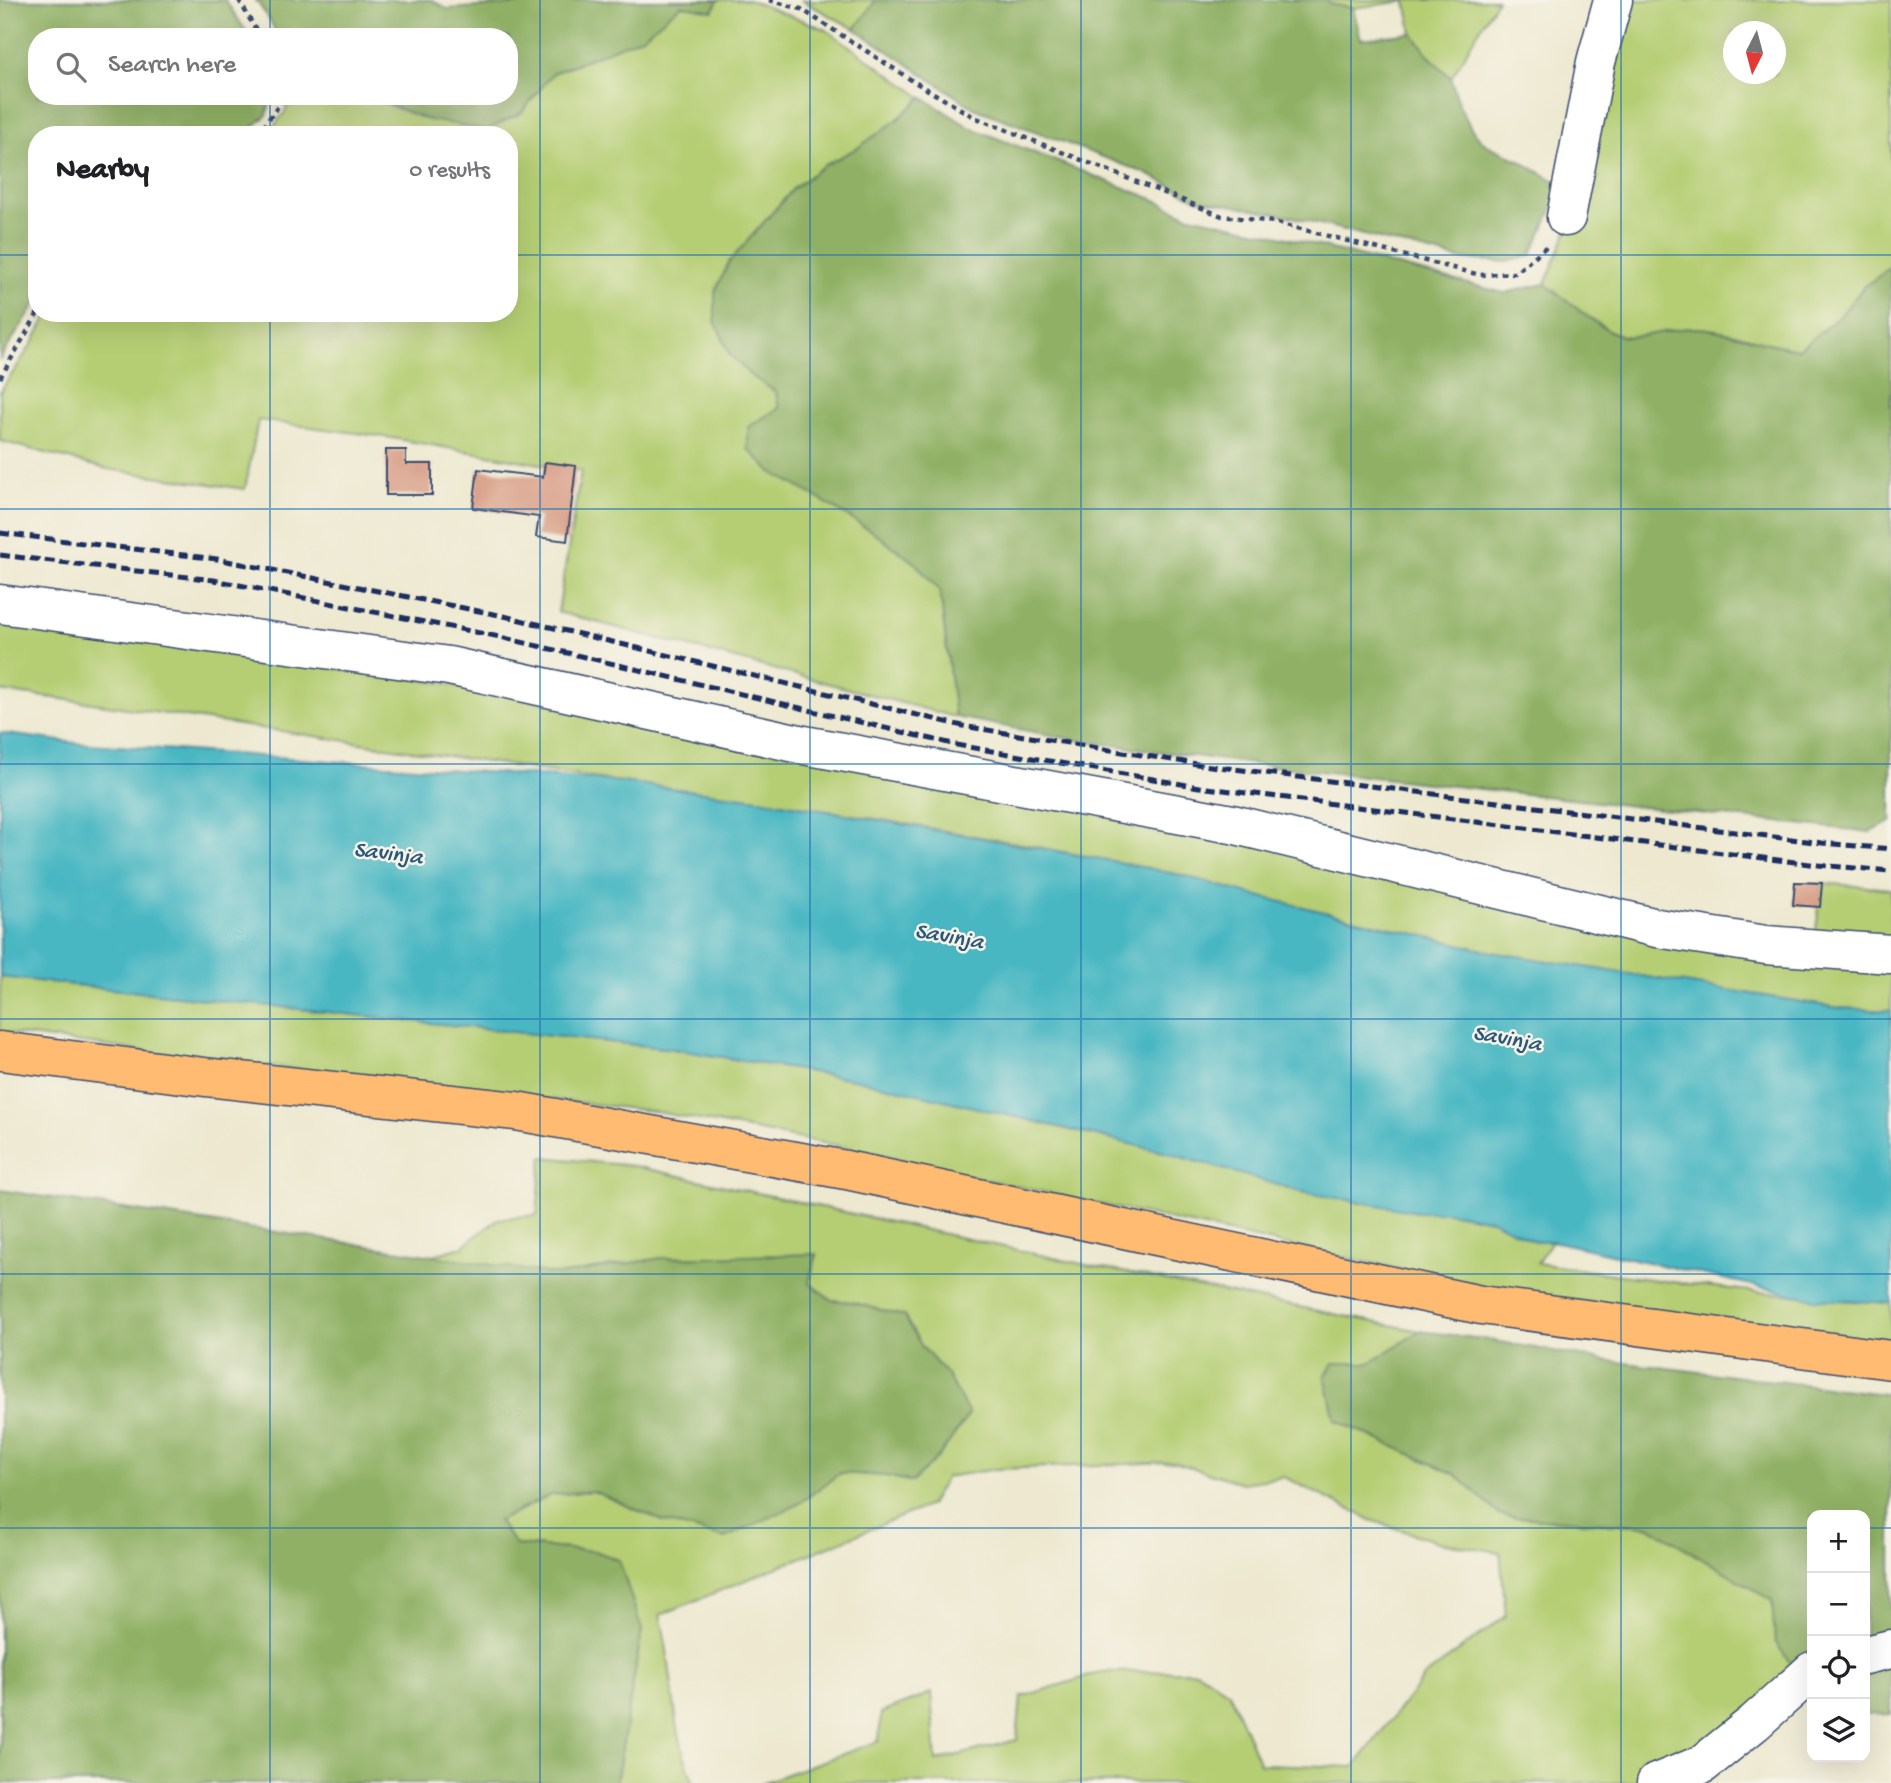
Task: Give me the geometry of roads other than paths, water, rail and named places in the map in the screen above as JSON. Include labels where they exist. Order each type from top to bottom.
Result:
[{"type":"main road","points":[[0,1051],[205,1077],[516,1111],[846,1170],[1481,1305],[1891,1360]]},
{"type":"street","points":[[1566,218],[1596,62],[1613,0]]},
{"type":"street","points":[[0,604],[449,666],[804,745],[1232,824],[1657,928],[1766,945],[1891,954]]},
{"type":"street","points":[[1870,1654],[1891,1649]]},
{"type":"street","points":[[1656,1783],[1703,1764],[1807,1675]]},
{"type":"water","name":"Savinja","points":[[0,733],[76,743],[614,781],[759,799],[1181,875],[1249,894],[1492,952],[1839,1008],[1891,1011],[1891,1303],[1815,1299],[1552,1241],[1534,1241],[1492,1220],[1448,1212],[1418,1212],[1302,1192],[1164,1152],[859,1080],[673,1049],[0,977]]},
{"type":"railway","points":[[0,533],[217,559],[504,616],[963,726],[1203,765],[1822,843],[1891,849]]},
{"type":"railway","points":[[0,555],[214,580],[500,637],[957,745],[1199,787],[1818,865],[1891,871]]}]
